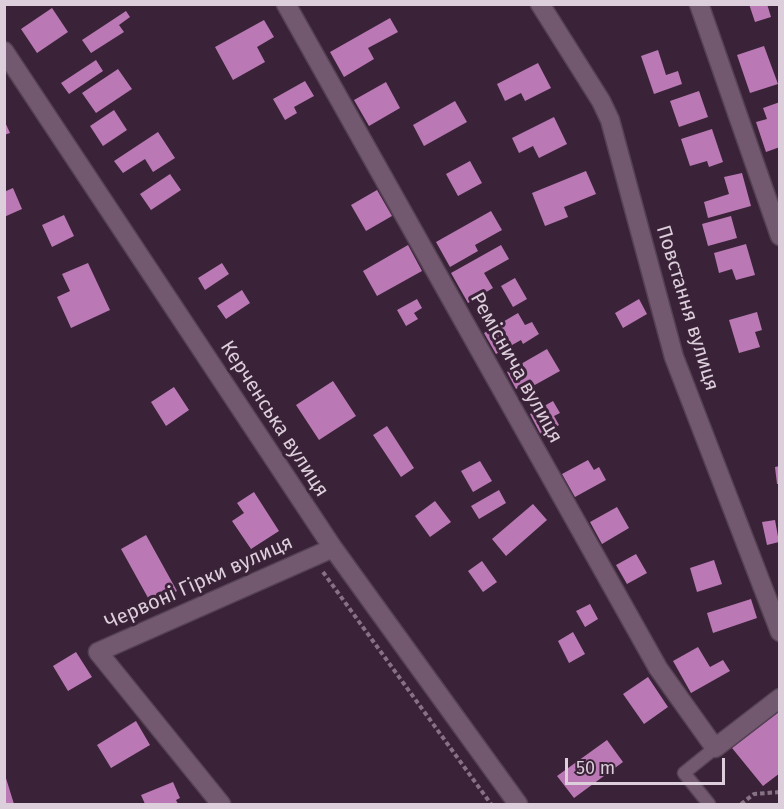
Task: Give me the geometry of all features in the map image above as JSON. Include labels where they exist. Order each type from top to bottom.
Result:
[{"type":"street","name":"Реміснича вулиця","points":[[285,4],[658,668],[715,748]]},
{"type":"street","name":"Повстання вулиця","points":[[540,4],[601,101],[610,120],[674,357],[780,632]]},
{"type":"street","points":[[699,4],[780,236]]},
{"type":"street","name":"Керченська вулиця","points":[[4,51],[333,548],[518,804]]},
{"type":"street","name":"Червоні Гірки вулиця","points":[[221,804],[98,652],[333,548]]},
{"type":"street","points":[[715,748],[780,698]]},
{"type":"lane","points":[[709,804],[684,773],[715,748]]},
{"type":"path","points":[[312,557],[491,804]]},
{"type":"path","points":[[741,804],[754,794],[780,792]]},
{"type":"building","points":[[749,4],[767,4],[771,17],[755,22]]},
{"type":"building","points":[[52,8],[68,32],[37,53],[21,29]]},
{"type":"building","points":[[126,11],[130,17],[119,25],[124,32],[91,53],[82,40]]},
{"type":"building","points":[[390,18],[398,32],[368,48],[374,59],[344,77],[330,52]]},
{"type":"building","points":[[264,20],[274,37],[257,47],[265,62],[233,80],[215,47]]},
{"type":"building","points":[[764,46],[778,84],[750,93],[737,55]]},
{"type":"building","points":[[658,50],[666,75],[678,71],[682,84],[654,94],[641,56]]},
{"type":"building","points":[[96,60],[103,71],[69,94],[61,83]]},
{"type":"building","points":[[538,63],[551,88],[525,101],[521,93],[505,101],[497,84]]},
{"type":"building","points":[[118,69],[132,89],[96,113],[82,93]]},
{"type":"building","points":[[305,81],[314,96],[294,107],[297,113],[285,120],[273,99]]},
{"type":"building","points":[[386,82],[400,108],[369,126],[354,100]]},
{"type":"building","points":[[699,91],[708,117],[679,127],[670,101]]},
{"type":"building","points":[[455,101],[467,122],[424,146],[413,125]]},
{"type":"building","points":[[780,102],[780,147],[766,152],[756,122],[767,119],[763,108]]},
{"type":"building","points":[[114,110],[127,130],[103,146],[90,126]]},
{"type":"building","points":[[554,117],[567,144],[539,158],[533,146],[519,153],[512,138]]},
{"type":"building","points":[[4,120],[10,133],[4,135]]},
{"type":"building","points":[[712,129],[723,162],[709,167],[707,161],[690,166],[681,139]]},
{"type":"building","points":[[158,132],[175,158],[153,172],[145,159],[123,173],[114,161]]},
{"type":"building","points":[[470,161],[482,183],[458,196],[446,174]]},
{"type":"building","points":[[586,171],[596,194],[564,207],[568,217],[545,226],[532,193]]},
{"type":"building","points":[[742,173],[751,206],[708,218],[704,202],[729,194],[724,177]]},
{"type":"building","points":[[170,174],[181,190],[151,210],[140,194]]},
{"type":"building","points":[[13,188],[22,209],[4,217],[4,192]]},
{"type":"building","points":[[377,190],[392,216],[366,231],[351,205]]},
{"type":"building","points":[[491,211],[502,230],[475,245],[478,251],[450,267],[436,242]]},
{"type":"building","points":[[64,215],[74,236],[52,247],[42,225]]},
{"type":"building","points":[[731,216],[737,238],[708,246],[702,224]]},
{"type":"building","points":[[746,244],[755,275],[736,280],[732,269],[719,273],[714,253]]},
{"type":"building","points":[[408,245],[422,271],[377,296],[363,271]]},
{"type":"building","points":[[501,245],[509,259],[484,273],[493,288],[468,303],[451,273]]},
{"type":"building","points":[[88,263],[110,310],[71,328],[57,297],[70,291],[62,274]]},
{"type":"building","points":[[222,263],[229,274],[205,290],[198,278]]},
{"type":"building","points":[[515,278],[527,299],[513,307],[501,286]]},
{"type":"building","points":[[242,290],[250,303],[226,319],[217,306]]},
{"type":"building","points":[[417,299],[422,308],[414,313],[418,319],[406,326],[397,310]]},
{"type":"building","points":[[639,299],[647,314],[623,328],[615,313]]},
{"type":"building","points":[[757,312],[762,330],[755,332],[760,347],[739,353],[729,320]]},
{"type":"building","points":[[518,313],[525,325],[532,322],[539,334],[523,344],[521,340],[496,354],[484,333]]},
{"type":"building","points":[[547,349],[560,371],[524,391],[521,386],[516,389],[507,372]]},
{"type":"building","points":[[333,381],[356,416],[319,440],[296,405]]},
{"type":"building","points":[[174,387],[189,410],[166,426],[151,402]]},
{"type":"building","points":[[553,401],[560,413],[554,416],[559,425],[541,435],[530,414]]},
{"type":"building","points":[[387,426],[414,468],[401,477],[373,435]]},
{"type":"building","points":[[588,460],[594,470],[599,467],[606,480],[575,497],[562,474]]},
{"type":"building","points":[[480,461],[492,481],[473,492],[461,471]]},
{"type":"building","points":[[780,466],[780,484],[777,484],[775,467]]},
{"type":"building","points":[[499,490],[506,503],[479,519],[471,506]]},
{"type":"building","points":[[254,492],[279,531],[251,549],[232,521],[244,513],[237,503]]},
{"type":"building","points":[[435,501],[451,522],[430,537],[415,516]]},
{"type":"building","points":[[533,504],[547,520],[506,556],[492,539]]},
{"type":"building","points":[[617,507],[629,528],[602,544],[590,522]]},
{"type":"building","points":[[775,520],[779,542],[767,545],[762,522]]},
{"type":"building","points":[[146,535],[177,591],[152,605],[121,549]]},
{"type":"building","points":[[636,554],[647,573],[627,584],[616,565]]},
{"type":"building","points":[[714,560],[722,584],[697,592],[690,568]]},
{"type":"building","points":[[482,561],[497,582],[483,592],[468,571]]},
{"type":"building","points":[[751,599],[757,618],[713,633],[707,613]]},
{"type":"building","points":[[590,604],[598,619],[585,627],[576,611]]},
{"type":"building","points":[[573,632],[585,654],[569,663],[558,641]]},
{"type":"building","points":[[698,647],[710,667],[723,660],[730,671],[691,693],[673,661]]},
{"type":"building","points":[[76,652],[92,677],[68,691],[53,666]]},
{"type":"building","points":[[648,677],[668,707],[644,724],[623,694]]},
{"type":"building","points":[[780,711],[780,773],[763,786],[732,748]]},
{"type":"building","points":[[136,721],[150,745],[111,768],[97,745]]},
{"type":"building","points":[[607,740],[623,762],[574,798],[557,776]]},
{"type":"building","points":[[5,775],[14,804],[4,804]]},
{"type":"building","points":[[173,782],[180,798],[176,800],[178,804],[145,804],[141,795]]}]
